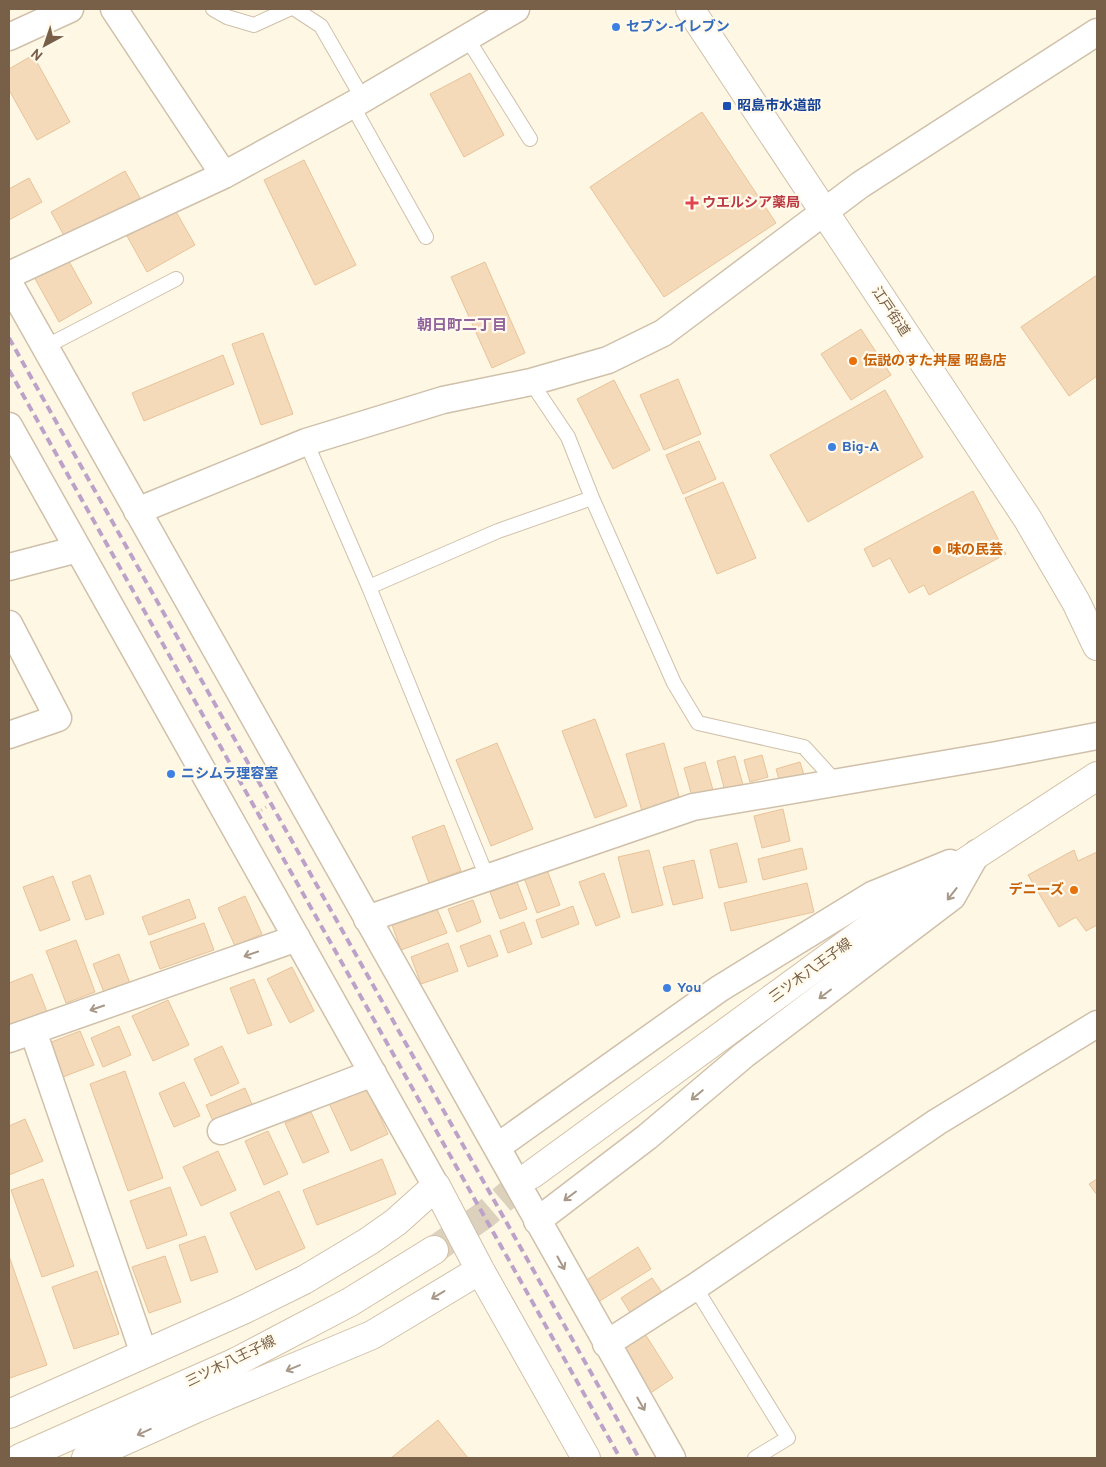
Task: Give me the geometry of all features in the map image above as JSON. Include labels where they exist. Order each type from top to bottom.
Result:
[{"type":"street","points":[[9,37],[70,9]]},
{"type":"street","points":[[114,9],[224,175]]},
{"type":"street","points":[[9,275],[224,175],[357,102],[516,9]]},
{"type":"street","name":"江戸街道","points":[[690,9],[1027,518],[1076,602],[1097,646]]},
{"type":"street","points":[[136,511],[306,442],[443,400],[531,382],[608,360],[663,333],[860,185],[1094,40]]},
{"type":"street","points":[[9,283],[672,1458]]},
{"type":"street","points":[[9,426],[237,829],[586,1458]]},
{"type":"street","points":[[9,567],[78,548]]},
{"type":"street","points":[[9,624],[58,718],[9,735]]},
{"type":"street","points":[[367,919],[694,807],[1097,736]]},
{"type":"street","name":"三ツ木八王子線","points":[[531,1175],[910,898],[1097,776]]},
{"type":"street","points":[[497,1147],[719,989],[872,895],[977,853]]},
{"type":"street","points":[[537,1220],[647,1138],[744,1055],[952,897],[977,853]]},
{"type":"street","points":[[9,1039],[296,938]]},
{"type":"street","points":[[606,1344],[695,1287],[937,1122],[1097,1024]]},
{"type":"street","points":[[33,1031],[144,1354]]},
{"type":"street","points":[[222,1131],[373,1073]]},
{"type":"street","points":[[9,1414],[243,1310],[341,1259],[396,1222],[436,1186]]},
{"type":"street","name":"三ツ木八王子線","points":[[20,1458],[236,1362],[350,1302],[434,1250]]},
{"type":"street","points":[[86,1458],[197,1408],[372,1335],[480,1270]]},
{"type":"lane","points":[[213,9],[227,17],[254,25],[289,9]]},
{"type":"lane","points":[[295,9],[321,26],[357,102],[426,237]]},
{"type":"lane","points":[[467,38],[530,139]]},
{"type":"lane","points":[[45,347],[176,278]]},
{"type":"lane","points":[[531,382],[568,436],[592,498],[674,683],[698,723],[804,747],[836,782]]},
{"type":"lane","points":[[306,442],[368,586],[487,877]]},
{"type":"lane","points":[[368,586],[498,531],[592,498]]},
{"type":"lane","points":[[695,1287],[788,1438],[755,1458]]},
{"type":"path","points":[[237,829],[257,813],[294,789]]},
{"type":"building","points":[[33,55],[70,122],[37,140],[9,90],[9,69]]},
{"type":"building","points":[[470,73],[504,135],[464,157],[430,94]]},
{"type":"building","points":[[702,112],[776,223],[664,297],[590,187]]},
{"type":"building","points":[[304,160],[356,265],[315,285],[264,180]]},
{"type":"building","points":[[125,171],[140,198],[66,239],[51,212]]},
{"type":"building","points":[[29,178],[42,202],[9,220],[9,189]]},
{"type":"building","points":[[175,210],[195,245],[147,272],[127,236]]},
{"type":"building","points":[[66,256],[92,303],[59,322],[33,275]]},
{"type":"building","points":[[485,262],[525,353],[492,368],[451,277]]},
{"type":"building","points":[[1097,275],[1097,376],[1069,396],[1021,327]]},
{"type":"building","points":[[861,329],[891,375],[851,400],[821,354]]},
{"type":"building","points":[[263,333],[293,414],[261,425],[232,344]]},
{"type":"building","points":[[223,355],[234,384],[144,421],[132,393]]},
{"type":"building","points":[[678,379],[701,434],[664,450],[640,395]]},
{"type":"building","points":[[614,380],[650,450],[613,469],[577,399]]},
{"type":"building","points":[[885,390],[923,457],[808,522],[770,455]]},
{"type":"building","points":[[699,441],[716,479],[683,494],[666,455]]},
{"type":"building","points":[[723,482],[756,558],[717,574],[685,498]]},
{"type":"building","points":[[973,491],[1006,554],[929,595],[924,585],[909,593],[890,558],[873,567],[864,549]]},
{"type":"building","points":[[595,719],[627,806],[595,818],[562,731]]},
{"type":"building","points":[[497,743],[533,829],[491,846],[456,760]]},
{"type":"building","points":[[664,743],[680,800],[642,811],[626,754]]},
{"type":"building","points":[[762,755],[768,777],[750,782],[744,760]]},
{"type":"building","points":[[735,756],[743,785],[725,791],[717,761]]},
{"type":"building","points":[[705,762],[713,790],[692,796],[684,768]]},
{"type":"building","points":[[800,762],[804,775],[780,782],[776,769]]},
{"type":"building","points":[[783,809],[790,841],[762,848],[754,816]]},
{"type":"building","points":[[444,825],[461,871],[429,883],[412,837]]},
{"type":"building","points":[[737,843],[747,882],[719,888],[710,850]]},
{"type":"building","points":[[802,848],[807,869],[763,880],[758,859]]},
{"type":"building","points":[[649,850],[663,905],[632,913],[618,857]]},
{"type":"building","points":[[1074,850],[1078,861],[1097,852],[1097,925],[1086,931],[1076,917],[1059,927],[1028,875]]},
{"type":"building","points":[[694,860],[703,898],[673,905],[663,867]]},
{"type":"building","points":[[546,867],[560,905],[537,913],[523,875]]},
{"type":"building","points":[[604,873],[620,917],[596,926],[579,882]]},
{"type":"building","points":[[90,875],[104,914],[86,920],[72,882]]},
{"type":"building","points":[[53,876],[70,920],[40,931],[23,887]]},
{"type":"building","points":[[517,882],[527,909],[500,919],[490,892]]},
{"type":"building","points":[[807,883],[814,912],[731,931],[724,903]]},
{"type":"building","points":[[245,896],[262,934],[235,946],[218,908]]},
{"type":"building","points":[[189,899],[196,918],[149,935],[142,917]]},
{"type":"building","points":[[473,900],[481,922],[457,932],[448,909]]},
{"type":"building","points":[[573,906],[579,924],[542,938],[536,920]]},
{"type":"building","points":[[437,909],[447,933],[401,950],[392,925]]},
{"type":"building","points":[[524,922],[532,944],[508,953],[500,931]]},
{"type":"building","points":[[204,923],[214,950],[160,969],[150,942]]},
{"type":"building","points":[[490,935],[498,956],[468,967],[460,946]]},
{"type":"building","points":[[76,940],[95,992],[66,1003],[46,951]]},
{"type":"building","points":[[448,943],[458,971],[421,984],[411,957]]},
{"type":"building","points":[[119,954],[131,986],[105,995],[93,964]]},
{"type":"building","points":[[292,967],[314,1011],[290,1023],[267,979]]},
{"type":"building","points":[[32,974],[47,1012],[9,1026],[9,983]]},
{"type":"building","points":[[254,979],[272,1025],[248,1034],[230,988]]},
{"type":"building","points":[[168,1000],[189,1045],[153,1061],[132,1016]]},
{"type":"building","points":[[119,1026],[131,1055],[103,1067],[91,1038]]},
{"type":"building","points":[[80,1031],[94,1065],[63,1077],[49,1043]]},
{"type":"building","points":[[222,1046],[239,1083],[211,1096],[194,1059]]},
{"type":"building","points":[[125,1071],[163,1178],[128,1191],[90,1084]]},
{"type":"building","points":[[184,1082],[200,1116],[174,1127],[159,1093]]},
{"type":"building","points":[[365,1084],[388,1134],[351,1151],[328,1101]]},
{"type":"building","points":[[245,1088],[254,1109],[215,1126],[206,1105]]},
{"type":"building","points":[[311,1112],[329,1152],[303,1163],[285,1123]]},
{"type":"building","points":[[25,1119],[43,1161],[9,1175],[9,1126]]},
{"type":"building","points":[[268,1131],[288,1174],[264,1185],[245,1141]]},
{"type":"building","points":[[218,1151],[236,1190],[201,1206],[183,1167]]},
{"type":"building","points":[[382,1159],[396,1194],[317,1225],[303,1190]]},
{"type":"building","points":[[43,1179],[74,1266],[42,1277],[11,1190]]},
{"type":"building","points":[[1097,1179],[1097,1195],[1089,1184]]},
{"type":"building","points":[[170,1187],[187,1235],[147,1249],[130,1201]]},
{"type":"building","points":[[279,1191],[305,1248],[256,1270],[230,1213]]},
{"type":"building","points":[[205,1236],[218,1272],[191,1281],[179,1245]]},
{"type":"building","points":[[638,1247],[651,1269],[595,1304],[582,1283]]},
{"type":"building","points":[[9,1256],[47,1365],[10,1378],[9,1373]]},
{"type":"building","points":[[165,1256],[181,1302],[149,1313],[132,1267]]},
{"type":"building","points":[[97,1271],[119,1334],[74,1349],[52,1287]]},
{"type":"building","points":[[652,1278],[663,1294],[631,1314],[621,1298]]},
{"type":"building","points":[[645,1334],[673,1378],[649,1394],[619,1349]]},
{"type":"building","points":[[438,1420],[468,1458],[391,1458]]},
{"type":"tunnel","points":[[434,1250],[483,1216],[531,1175]]},
{"type":"railway","points":[[9,338],[639,1458]]},
{"type":"railway","points":[[9,370],[620,1458]]},
{"type":"place","name":"セブン-イレブン","points":[[616,27]]},
{"type":"place","name":"昭島市水道部","points":[[727,106]]},
{"type":"place","name":"ウエルシア薬局","points":[[692,203]]},
{"type":"place","name":"伝説のすた丼屋 昭島店","points":[[853,361]]},
{"type":"place","name":"Big-A","points":[[832,447]]},
{"type":"place","name":"味の民芸","points":[[937,550]]},
{"type":"place","name":"ニシムラ理容室","points":[[171,774]]},
{"type":"place","name":"デニーズ","points":[[1074,890]]},
{"type":"place","name":"You","points":[[667,988]]},
{"type":"district","name":"朝日町二丁目","points":[[462,326]]}]
